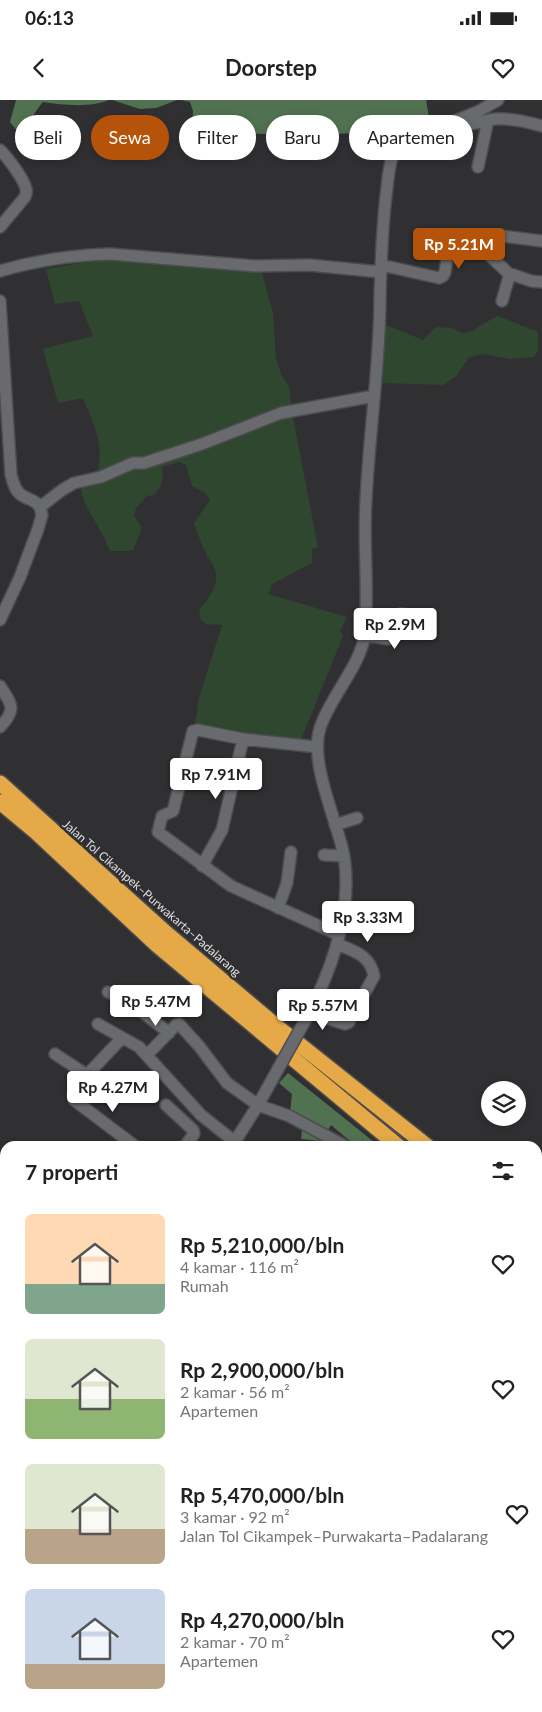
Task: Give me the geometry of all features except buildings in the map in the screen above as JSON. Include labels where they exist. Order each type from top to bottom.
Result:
[{"type":"highway","name":"Jalan Tol Cikampek–Purwakarta–Padalarang","points":[[0,783],[166,933],[275,1025],[421,1141]]},
{"type":"highway","points":[[0,802],[36,832],[157,945],[392,1141]]},
{"type":"street","points":[[470,115],[498,100]]},
{"type":"street","points":[[473,123],[488,120],[511,119],[542,126]]},
{"type":"street","points":[[478,167],[488,120]]},
{"type":"street","points":[[0,150],[26,188],[25,197],[0,227]]},
{"type":"street","points":[[235,1141],[258,1106],[306,1019],[330,969],[345,900],[344,856],[324,785],[317,747],[320,728],[325,715],[355,660],[365,635],[367,466],[380,325],[384,210],[392,160]]},
{"type":"street","points":[[0,271],[16,266],[90,254],[110,254],[255,266],[309,265],[381,268],[439,278],[445,272],[451,245],[457,241],[478,241],[502,236],[542,241]]},
{"type":"street","points":[[492,238],[489,255],[508,273],[531,281],[542,282]]},
{"type":"street","points":[[502,301],[507,289],[508,273]]},
{"type":"street","points":[[0,301],[11,475],[15,489],[22,496],[32,499],[40,507],[42,515],[35,538],[0,620]]},
{"type":"street","points":[[40,507],[74,483],[101,478],[134,463],[144,463],[202,444],[281,413],[374,396]]},
{"type":"street","points":[[365,635],[388,639],[391,636],[398,616],[401,614],[416,616]]},
{"type":"street","points":[[0,686],[11,703],[10,717],[0,727]]},
{"type":"street","points":[[313,1005],[330,1020],[345,1024],[349,1022],[374,976],[371,967],[362,954],[338,939],[278,908],[230,886],[158,833],[158,829],[162,816],[173,811],[193,731],[198,730],[243,740],[317,747]]},
{"type":"street","points":[[202,866],[222,830],[243,740]]},
{"type":"street","points":[[336,824],[357,818]]},
{"type":"street","points":[[278,908],[287,883],[291,852]]},
{"type":"street","points":[[324,855],[344,856]]},
{"type":"street","points":[[108,992],[127,1000],[169,1033]]},
{"type":"street","points":[[98,1024],[139,1047],[201,1115],[230,1141]]},
{"type":"street","points":[[146,1055],[176,1025],[180,1025],[199,1046],[227,1083],[258,1106],[290,1116],[336,1141]]},
{"type":"street","points":[[122,1038],[87,1075],[72,1097],[128,1141]]},
{"type":"street","points":[[55,1054],[87,1075]]},
{"type":"street","points":[[166,1104],[193,1130],[194,1134],[189,1141]]},
{"type":"green space","points":[[16,100],[109,100],[85,105],[43,102],[34,115],[15,115],[15,128],[10,122]]},
{"type":"green space","points":[[112,100],[177,100],[156,108],[140,109]]},
{"type":"green space","points":[[181,100],[426,100],[429,115],[349,115],[349,133],[339,134],[339,115],[266,115],[265,134],[256,134],[256,115],[193,115],[190,102]]},
{"type":"green space","points":[[105,259],[261,270],[273,313],[276,359],[281,374],[289,387],[292,413],[318,547],[312,549],[312,563],[272,584],[268,594],[347,617],[340,631],[343,636],[300,742],[234,733],[195,724],[199,698],[222,625],[206,624],[201,620],[199,610],[214,588],[216,576],[194,523],[210,500],[204,492],[192,486],[186,465],[179,462],[162,467],[161,486],[154,495],[147,496],[136,508],[134,516],[142,528],[133,550],[110,551],[84,500],[81,479],[91,475],[98,469],[99,442],[83,398],[58,403],[43,349],[93,336],[79,301],[55,304],[46,269]]},
{"type":"green space","points":[[498,316],[538,332],[538,351],[534,357],[510,359],[483,354],[469,357],[456,376],[443,385],[381,383],[386,325],[423,340],[436,327],[452,328],[463,333],[473,331]]},
{"type":"green space","points":[[288,1073],[373,1141],[350,1141],[331,1125],[321,1141],[301,1139],[303,1119],[290,1114],[292,1094],[279,1083]]}]
